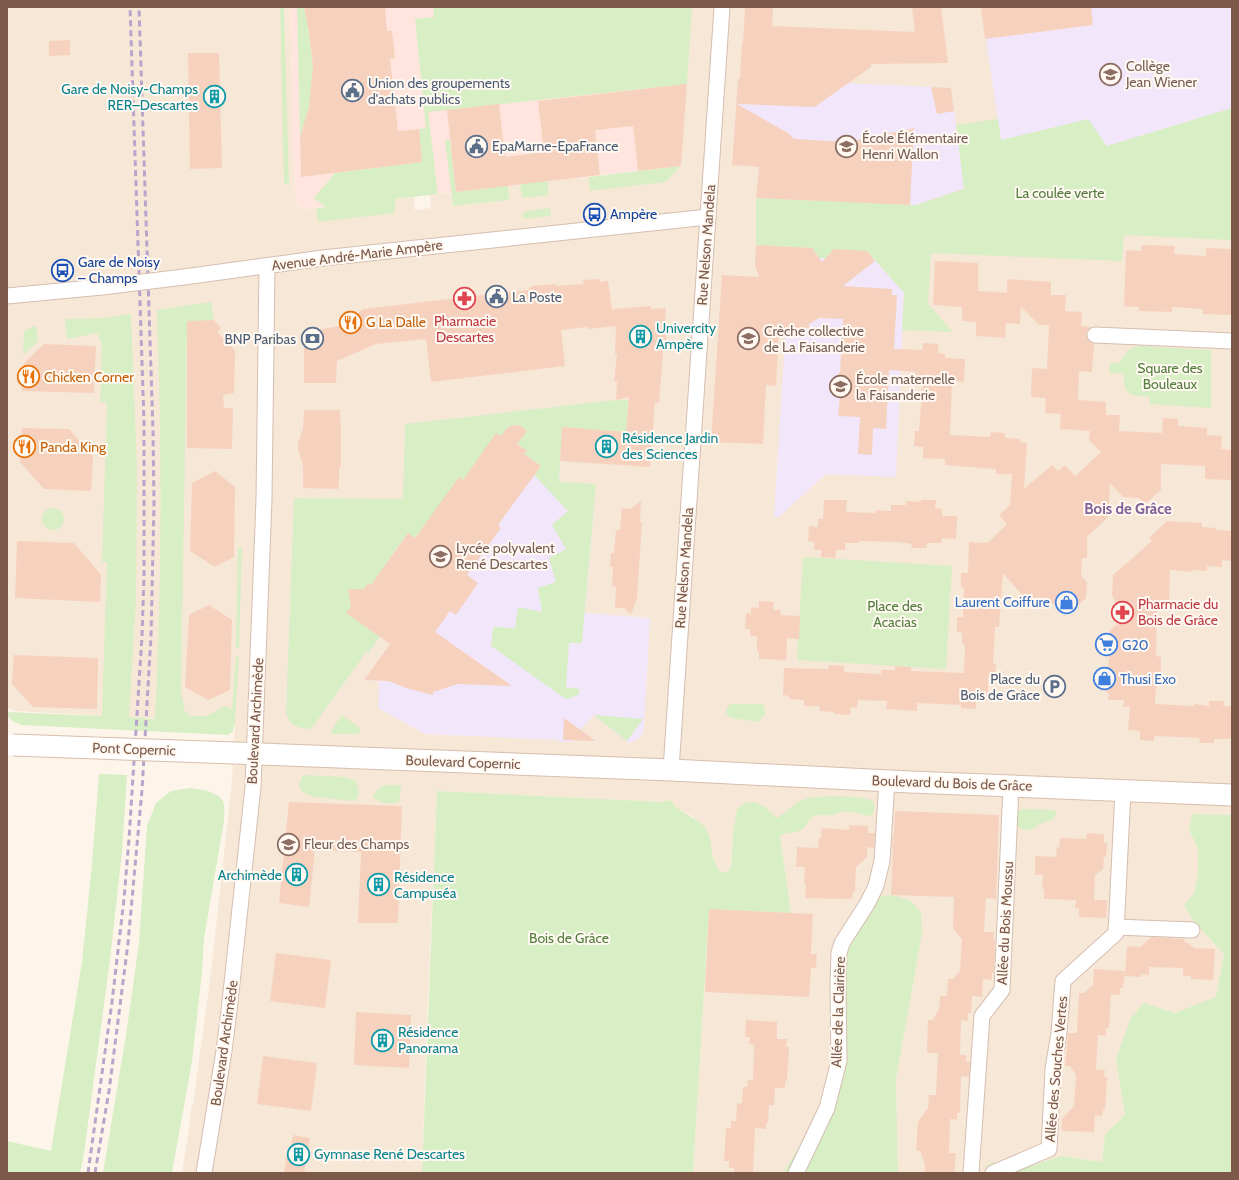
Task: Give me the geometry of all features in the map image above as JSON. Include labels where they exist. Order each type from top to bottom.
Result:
[{"type":"street","name":"Rue Nelson Mandela","points":[[671,770],[722,7]]},
{"type":"street","name":"Avenue André-Marie Ampère","points":[[7,296],[102,287],[267,266],[708,217]]},
{"type":"street","name":"Boulevard Archimède","points":[[204,1173],[224,1051],[231,996],[255,754],[264,499],[267,266]]},
{"type":"street","points":[[1095,335],[1232,341]]},
{"type":"street","name":"Pont Copernic","points":[[10,744],[255,754]]},
{"type":"street","name":"Boulevard Copernic","points":[[255,754],[671,770]]},
{"type":"street","name":"Boulevard du Bois de Grâce","points":[[671,770],[1232,795]]},
{"type":"street","name":"Allée de la Clairière","points":[[796,1173],[827,1108],[839,1061],[839,953],[842,943],[867,904],[876,886],[882,861],[887,780]]},
{"type":"street","name":"Allée du Bois Moussu","points":[[971,1173],[982,1016],[1002,990],[1011,786]]},
{"type":"street","points":[[1123,790],[1116,927],[1192,930]]},
{"type":"street","name":"Allée des Souches Vertes","points":[[993,1173],[1049,1149],[1053,1069],[1059,1033],[1063,981],[1116,933],[1116,927]]},
{"type":"shaded area","points":[[7,7],[290,7],[295,201],[304,209],[316,208],[318,221],[395,212],[394,199],[414,197],[415,210],[431,208],[430,195],[451,193],[453,206],[509,200],[508,186],[520,184],[522,198],[549,195],[547,181],[555,180],[589,177],[590,190],[665,182],[681,166],[692,7],[1232,7],[1232,815],[1192,814],[1189,830],[1198,849],[1198,874],[1194,893],[1185,905],[1194,922],[1224,954],[1216,998],[1175,1013],[1144,1003],[1116,1059],[1125,1115],[1105,1134],[1102,1162],[1061,1156],[1018,1170],[987,1173],[898,1173],[896,1079],[922,934],[830,1095],[783,1173],[693,1173],[709,909],[791,912],[777,818],[738,809],[733,833],[731,867],[726,872],[721,872],[716,867],[707,830],[692,816],[678,810],[672,801],[668,800],[664,802],[437,791],[422,1173],[182,1173],[211,973],[232,781],[235,723],[15,711],[7,708]]},
{"type":"shaded area","points":[[290,7],[692,7],[681,166],[304,209],[295,201]]},
{"type":"shaded area","name":"Collège Jean Wiener","points":[[981,7],[1232,7],[1232,108],[1107,146],[1001,140]]},
{"type":"shaded area","name":"École Élémentaire Henri Wallon","points":[[738,78],[951,88],[964,188],[916,205],[756,198],[759,167],[732,165]]},
{"type":"shaded area","name":"École maternelle la Faisanderie","points":[[812,248],[818,255],[834,249],[867,251],[904,293],[896,477],[826,474],[779,517],[774,517],[788,290]]},
{"type":"shaded area","name":"Lycée polyvalent René Descartes","points":[[564,406],[559,482],[596,484],[585,613],[650,618],[644,729],[641,736],[629,743],[594,715],[580,730],[597,742],[571,740],[571,742],[559,742],[559,740],[425,734],[378,708],[379,681],[364,680],[390,644],[380,637],[369,652],[367,651],[311,729],[300,728],[294,725],[289,720],[286,713],[294,498],[403,499],[405,424]]},
{"type":"green space","points":[[280,7],[284,7],[289,184],[284,184]]},
{"type":"green space","points":[[297,7],[303,7],[306,14],[313,66],[309,107],[300,137]]},
{"type":"green space","points":[[433,7],[692,7],[687,84],[428,112],[438,194],[395,199],[395,213],[318,222],[316,208],[326,207],[314,198],[335,173],[422,162],[419,129],[426,128],[415,19],[434,17]]},
{"type":"green space","name":"La coulée verte","points":[[1232,108],[1232,240],[1124,235],[1122,261],[931,253],[928,304],[953,332],[902,330],[904,293],[867,251],[828,258],[817,258],[817,255],[812,248],[756,245],[756,198],[916,205],[964,189],[956,125],[998,119],[1001,140],[1088,119],[1107,146]]},
{"type":"green space","points":[[445,140],[450,140],[456,192],[508,186],[509,200],[453,206]]},
{"type":"green space","points":[[681,166],[665,182],[590,191],[589,177]]},
{"type":"green space","points":[[547,181],[549,195],[522,198],[520,184]]},
{"type":"green space","points":[[550,208],[551,216],[523,219],[523,212]]},
{"type":"green space","points":[[211,302],[214,320],[187,322],[181,692],[185,712],[189,713],[189,716],[207,716],[225,706],[232,709],[236,656],[239,657],[235,723],[233,731],[228,735],[21,725],[11,720],[7,715],[7,712],[102,716],[107,562],[102,562],[107,403],[100,402],[102,346],[98,333],[67,339],[65,319],[104,318],[131,314],[137,469],[136,599],[129,717],[155,719],[159,617],[160,514],[160,412],[157,310]]},
{"type":"green space","points":[[36,326],[38,341],[23,355],[24,332],[31,327]]},
{"type":"green space","name":"Square des Bouleaux","points":[[1138,346],[1211,350],[1211,408],[1149,404],[1150,397],[1131,395],[1125,388],[1123,373],[1109,373],[1110,363],[1119,363],[1128,350]]},
{"type":"green space","points":[[628,400],[626,432],[562,427],[559,482],[596,484],[582,643],[569,643],[566,687],[580,689],[578,695],[567,699],[564,698],[491,646],[493,627],[515,628],[518,607],[542,612],[538,588],[556,582],[549,558],[566,549],[552,525],[568,511],[534,475],[541,466],[524,454],[527,451],[517,444],[525,433],[521,426],[514,425],[507,428],[419,541],[408,533],[385,565],[395,572],[381,592],[368,583],[364,589],[348,589],[351,607],[347,613],[380,637],[369,652],[367,651],[311,729],[296,726],[290,721],[286,713],[294,498],[403,499],[405,424]]},
{"type":"green space","points":[[53,508],[61,511],[64,519],[61,527],[53,530],[45,527],[42,519],[45,511]]},
{"type":"green space","points":[[238,547],[242,548],[239,648],[236,648]]},
{"type":"green space","name":"Place des Acacias","points":[[803,557],[952,566],[946,669],[797,660]]},
{"type":"green space","points":[[761,704],[764,705],[765,713],[759,722],[731,718],[726,713],[729,705]]},
{"type":"green space","points":[[342,715],[360,728],[359,734],[332,734],[332,729]]},
{"type":"green space","points":[[594,715],[643,719],[627,741]]},
{"type":"green space","points":[[99,774],[127,775],[122,852],[110,960],[80,1173],[7,1173],[7,1141],[51,1151],[82,962]]},
{"type":"green space","points":[[303,775],[344,777],[356,781],[359,794],[357,799],[353,801],[310,796],[301,791],[299,784]]},
{"type":"green space","points":[[386,785],[400,785],[401,789],[399,802],[385,803],[373,797],[381,787]]},
{"type":"green space","points":[[190,788],[210,792],[219,797],[224,805],[224,821],[204,938],[202,973],[192,1061],[172,1173],[103,1173],[126,1035],[139,943],[147,826],[156,803],[171,791]]},
{"type":"green space","name":"Bois de Grâce","points":[[437,791],[664,802],[668,800],[672,801],[679,810],[700,822],[704,826],[709,836],[713,858],[717,868],[721,872],[726,872],[731,867],[733,833],[737,809],[745,803],[754,802],[759,804],[777,818],[800,801],[815,797],[856,797],[872,800],[875,806],[873,814],[869,816],[855,812],[840,812],[833,815],[813,816],[801,830],[780,836],[791,913],[709,909],[693,1173],[422,1173]]},
{"type":"green space","points":[[1022,809],[1055,810],[1056,813],[1054,819],[1039,824],[1031,830],[1020,829],[1017,824],[1017,811]]},
{"type":"green space","points":[[1192,814],[1232,815],[1232,1173],[987,1173],[986,1166],[993,1162],[1018,1170],[1061,1156],[1102,1162],[1105,1134],[1125,1115],[1116,1059],[1131,1018],[1144,1003],[1175,1013],[1216,997],[1224,954],[1194,922],[1184,905],[1194,893],[1198,874],[1198,849],[1189,830]]},
{"type":"green space","points":[[891,895],[911,901],[921,912],[922,934],[896,1079],[898,1173],[783,1173],[830,1095],[839,953],[867,904],[880,896]]},
{"type":"building","name":"Union des groupements d'achats publics","points":[[304,7],[385,7],[387,31],[392,31],[395,58],[390,59],[398,131],[419,129],[422,162],[301,177],[300,137],[309,107],[313,66]]},
{"type":"building","points":[[745,7],[773,7],[772,26],[915,32],[912,7],[941,7],[948,63],[871,64],[871,67],[816,106],[812,107],[737,104],[788,133],[794,139],[847,142],[914,128],[910,205],[756,198],[759,167],[732,165],[738,78],[740,79]]},
{"type":"building","points":[[981,7],[1091,7],[1093,25],[985,39]]},
{"type":"building","points":[[70,40],[70,55],[49,56],[49,41]]},
{"type":"building","name":"Gare de Noisy-Champs RER–Descartes","points":[[188,53],[219,53],[222,168],[190,169]]},
{"type":"building","points":[[687,84],[681,166],[638,171],[633,126],[595,130],[600,175],[456,192],[447,110],[499,104],[505,157],[544,152],[538,101]]},
{"type":"building","points":[[931,87],[951,88],[954,111],[937,114]]},
{"type":"building","points":[[756,245],[812,248],[822,262],[834,249],[867,251],[875,261],[843,286],[892,289],[892,295],[897,295],[894,349],[922,350],[923,343],[938,344],[938,353],[945,354],[945,358],[965,359],[964,382],[952,381],[950,435],[990,437],[991,432],[1005,433],[1005,438],[1020,439],[1020,442],[1027,443],[1024,489],[1052,465],[1058,471],[1065,465],[1075,476],[1101,452],[1089,440],[1090,431],[1060,429],[1061,414],[1045,413],[1046,398],[1031,397],[1032,368],[1047,369],[1049,325],[1039,325],[1021,307],[1020,324],[1006,323],[1005,338],[976,336],[976,322],[962,321],[962,307],[933,305],[935,261],[978,263],[978,291],[1007,293],[1007,279],[1051,282],[1051,295],[1066,295],[1065,311],[1082,312],[1081,326],[1091,327],[1087,331],[1086,335],[1087,339],[1094,344],[1092,372],[1079,371],[1078,400],[1106,402],[1106,415],[1120,415],[1119,431],[1162,433],[1163,418],[1178,419],[1178,426],[1207,428],[1207,435],[1222,436],[1221,449],[1232,450],[1232,480],[1205,479],[1205,466],[1161,464],[1161,490],[1145,504],[1139,498],[1123,497],[1110,483],[1108,517],[1087,537],[1087,558],[1082,558],[1081,576],[1087,582],[1086,598],[1078,605],[1029,603],[1003,573],[999,627],[995,627],[993,664],[996,664],[995,678],[988,677],[988,701],[976,701],[976,709],[961,708],[961,705],[917,703],[917,711],[886,709],[887,701],[858,700],[857,708],[851,707],[850,715],[819,711],[820,706],[804,706],[804,700],[789,699],[789,696],[783,695],[784,668],[828,669],[829,665],[844,666],[844,672],[881,674],[881,670],[895,670],[895,666],[911,667],[911,671],[964,673],[965,647],[962,642],[962,633],[957,632],[957,617],[963,617],[964,588],[961,587],[961,573],[968,573],[969,542],[988,543],[1007,524],[999,515],[1010,505],[1012,474],[996,474],[996,469],[945,465],[945,459],[923,458],[923,447],[914,446],[915,431],[919,431],[923,379],[915,378],[916,372],[889,370],[886,429],[873,428],[872,455],[858,454],[860,417],[838,416],[840,395],[837,394],[838,373],[840,373],[843,319],[819,318],[809,324],[809,328],[804,328],[803,333],[779,331],[776,386],[766,385],[763,444],[711,442],[722,275],[759,277],[755,266]]},
{"type":"building","points":[[1142,245],[1175,246],[1174,254],[1206,256],[1206,248],[1232,249],[1232,315],[1203,314],[1203,309],[1172,307],[1172,312],[1139,311],[1139,307],[1124,306],[1126,250],[1141,251]]},
{"type":"building","points":[[600,279],[600,282],[608,281],[612,309],[651,306],[651,309],[666,308],[666,341],[664,341],[659,403],[655,402],[650,467],[560,461],[562,427],[626,432],[629,397],[616,400],[617,381],[614,381],[617,354],[615,354],[616,326],[561,330],[565,366],[431,382],[426,339],[376,344],[337,361],[336,383],[304,383],[304,342],[317,330],[335,327],[345,323],[363,309],[528,290],[532,286],[584,284],[583,280]]},
{"type":"building","points":[[214,320],[221,328],[217,332],[235,351],[234,393],[223,395],[224,408],[233,408],[232,449],[187,448],[187,321]]},
{"type":"building","points":[[44,344],[96,346],[94,393],[22,391],[24,363]]},
{"type":"building","points":[[304,410],[340,410],[341,467],[339,467],[338,489],[303,488],[303,465],[298,449],[298,443],[303,429]]},
{"type":"building","points":[[514,425],[521,426],[527,431],[517,444],[527,451],[524,454],[541,466],[498,525],[501,528],[467,575],[478,583],[456,615],[450,611],[435,632],[512,686],[458,684],[433,692],[433,695],[406,688],[389,681],[364,680],[390,644],[346,613],[351,607],[348,589],[364,589],[368,583],[371,585],[408,533],[415,538],[459,477],[463,480],[496,433],[501,436],[507,428]]},
{"type":"building","points":[[22,428],[69,429],[93,456],[91,491],[44,489],[20,462]]},
{"type":"building","points":[[215,471],[235,487],[234,557],[215,567],[190,551],[192,483]]},
{"type":"building","points":[[824,500],[847,500],[846,512],[875,513],[876,510],[891,511],[891,505],[906,505],[906,501],[921,502],[921,500],[936,500],[935,508],[942,509],[942,516],[957,516],[956,539],[942,538],[941,543],[927,543],[926,548],[911,548],[912,544],[897,542],[859,541],[859,543],[845,543],[845,550],[836,550],[835,558],[821,557],[821,550],[814,550],[814,542],[808,541],[809,526],[818,527],[818,519],[823,519]]},
{"type":"building","points":[[641,501],[640,522],[642,523],[637,598],[631,614],[624,608],[615,608],[616,587],[612,586],[613,567],[610,567],[611,553],[614,553],[616,530],[620,530],[622,508],[631,509]]},
{"type":"building","points":[[1167,521],[1202,523],[1202,527],[1232,531],[1232,561],[1222,560],[1222,567],[1207,566],[1207,571],[1192,570],[1192,572],[1170,570],[1169,605],[1157,604],[1156,656],[1161,657],[1161,672],[1157,672],[1155,704],[1194,706],[1194,704],[1209,706],[1209,701],[1224,701],[1223,706],[1232,706],[1232,737],[1230,737],[1230,739],[1214,739],[1214,743],[1199,743],[1200,738],[1154,736],[1154,741],[1140,740],[1140,731],[1128,730],[1130,707],[1123,707],[1124,700],[1108,700],[1109,694],[1102,687],[1103,674],[1108,674],[1110,630],[1120,622],[1120,611],[1112,595],[1113,575],[1152,541],[1149,538]]},
{"type":"building","points":[[17,541],[74,543],[101,575],[100,602],[15,598]]},
{"type":"building","points":[[759,601],[774,602],[773,610],[781,610],[780,615],[800,616],[799,639],[787,638],[786,660],[759,659],[759,651],[757,651],[757,636],[750,636],[750,629],[745,629],[746,613],[751,614],[751,607],[759,608]]},
{"type":"building","points":[[209,605],[232,620],[230,690],[208,700],[185,687],[189,615]]},
{"type":"building","points":[[14,655],[98,658],[97,709],[33,707],[12,684]]},
{"type":"building","points":[[564,718],[596,741],[563,740]]},
{"type":"building","name":"Résidence Campuséa","points":[[289,802],[402,806],[398,923],[358,923],[361,852],[315,850],[309,907],[279,903]]},
{"type":"building","points":[[895,811],[999,815],[996,899],[986,898],[984,932],[994,932],[994,973],[992,973],[992,980],[983,979],[982,997],[972,996],[971,1013],[968,1013],[968,1021],[961,1020],[960,1055],[966,1055],[966,1062],[970,1062],[969,1077],[961,1076],[960,1113],[957,1113],[957,1120],[950,1119],[949,1153],[956,1153],[954,1173],[925,1173],[925,1164],[920,1151],[916,1150],[918,1122],[928,1108],[929,1095],[936,1095],[938,1053],[927,1053],[928,1020],[933,1020],[939,1009],[940,996],[947,996],[948,979],[953,979],[960,971],[962,939],[953,928],[954,897],[891,895],[892,848]]},
{"type":"building","points":[[849,825],[868,826],[868,833],[875,833],[874,848],[867,847],[867,857],[856,867],[855,892],[853,891],[852,899],[805,898],[805,867],[796,867],[797,847],[818,848],[822,828],[849,830]]},
{"type":"building","points":[[1087,833],[1104,834],[1104,843],[1107,843],[1103,869],[1095,875],[1094,900],[1107,900],[1106,918],[1079,917],[1079,908],[1075,908],[1076,900],[1044,899],[1044,889],[1042,889],[1043,875],[1035,875],[1035,856],[1056,857],[1060,838],[1086,839]]},
{"type":"building","points":[[709,909],[813,914],[811,954],[817,954],[816,968],[811,968],[809,997],[705,992]]},
{"type":"building","points":[[1152,937],[1184,939],[1184,941],[1195,948],[1215,949],[1213,980],[1191,979],[1191,976],[1183,976],[1183,968],[1149,967],[1149,975],[1141,974],[1141,977],[1125,976],[1127,946],[1140,947]]},
{"type":"building","points":[[276,953],[331,960],[325,1008],[270,1001]]},
{"type":"building","points":[[1094,969],[1125,971],[1123,988],[1120,988],[1120,995],[1111,994],[1109,1028],[1106,1028],[1106,1036],[1098,1035],[1096,1070],[1105,1070],[1104,1077],[1107,1077],[1105,1109],[1103,1109],[1102,1116],[1095,1115],[1094,1132],[1062,1131],[1062,1119],[1074,1106],[1076,1075],[1070,1066],[1065,1066],[1068,1033],[1077,1033],[1079,993],[1084,993],[1093,985]]},
{"type":"building","name":"Résidence Panorama","points":[[356,1012],[411,1015],[409,1068],[354,1065]]},
{"type":"building","points":[[746,1020],[777,1022],[777,1039],[787,1039],[786,1047],[789,1047],[787,1081],[785,1081],[785,1088],[775,1088],[774,1105],[769,1105],[768,1123],[766,1123],[766,1129],[755,1128],[753,1173],[734,1173],[734,1168],[729,1168],[729,1161],[724,1161],[726,1128],[731,1128],[731,1121],[736,1121],[737,1104],[742,1103],[743,1087],[747,1087],[748,1080],[753,1080],[754,1045],[749,1044],[750,1037],[745,1037]]},
{"type":"building","points":[[263,1056],[317,1063],[311,1111],[257,1104]]},
{"type":"building","name":"Gymnase René Descartes","points":[[293,1135],[310,1138],[304,1173],[284,1173],[287,1154],[290,1154]]},
{"type":"railway","points":[[88,1173],[112,1002],[124,899],[142,636],[144,576],[144,422],[130,7]]},
{"type":"railway","points":[[95,1173],[109,1091],[128,943],[142,790],[151,636],[154,504],[153,431],[139,7]]},
{"type":"place","name":"Collège Jean Wiener","points":[[1111,74]]},
{"type":"place","name":"Union des groupements d'achats publics","points":[[353,91]]},
{"type":"place","name":"Gare de Noisy-Champs RER–Descartes","points":[[214,97]]},
{"type":"place","name":"EpaMarne-EpaFrance","points":[[477,146]]},
{"type":"place","name":"École Élémentaire Henri Wallon","points":[[846,146]]},
{"type":"place","name":"Ampère","points":[[595,214]]},
{"type":"place","name":"Gare de Noisy – Champs","points":[[62,270]]},
{"type":"place","name":"La Poste","points":[[497,297]]},
{"type":"place","name":"Pharmacie Descartes","points":[[465,299]]},
{"type":"place","name":"G La Dalle","points":[[351,322]]},
{"type":"place","name":"Univercity Ampère","points":[[641,336]]},
{"type":"place","name":"BNP Paribas","points":[[312,339]]},
{"type":"place","name":"Crèche collective de La Faisanderie","points":[[748,339]]},
{"type":"place","name":"Chicken Corner","points":[[28,377]]},
{"type":"place","name":"École maternelle la Faisanderie","points":[[841,387]]},
{"type":"place","name":"Résidence Jardin des Sciences","points":[[606,446]]},
{"type":"place","name":"Panda King","points":[[25,447]]},
{"type":"place","name":"Lycée polyvalent René Descartes","points":[[441,556]]},
{"type":"place","name":"Laurent Coiffure","points":[[1066,602]]},
{"type":"place","name":"Pharmacie du Bois de Grâce","points":[[1122,612]]},
{"type":"place","name":"G20","points":[[1106,645]]},
{"type":"place","name":"Thusi Exo","points":[[1105,679]]},
{"type":"place","name":"Place du Bois de Grâce","points":[[1055,687]]},
{"type":"place","name":"Fleur des Champs","points":[[289,844]]},
{"type":"place","name":"Archimède","points":[[297,875]]},
{"type":"place","name":"Résidence Campuséa","points":[[379,885]]},
{"type":"place","name":"Résidence Panorama","points":[[383,1040]]},
{"type":"place","name":"Gymnase René Descartes","points":[[299,1154]]},
{"type":"district","name":"Bois de Grâce","points":[[1128,509]]}]
